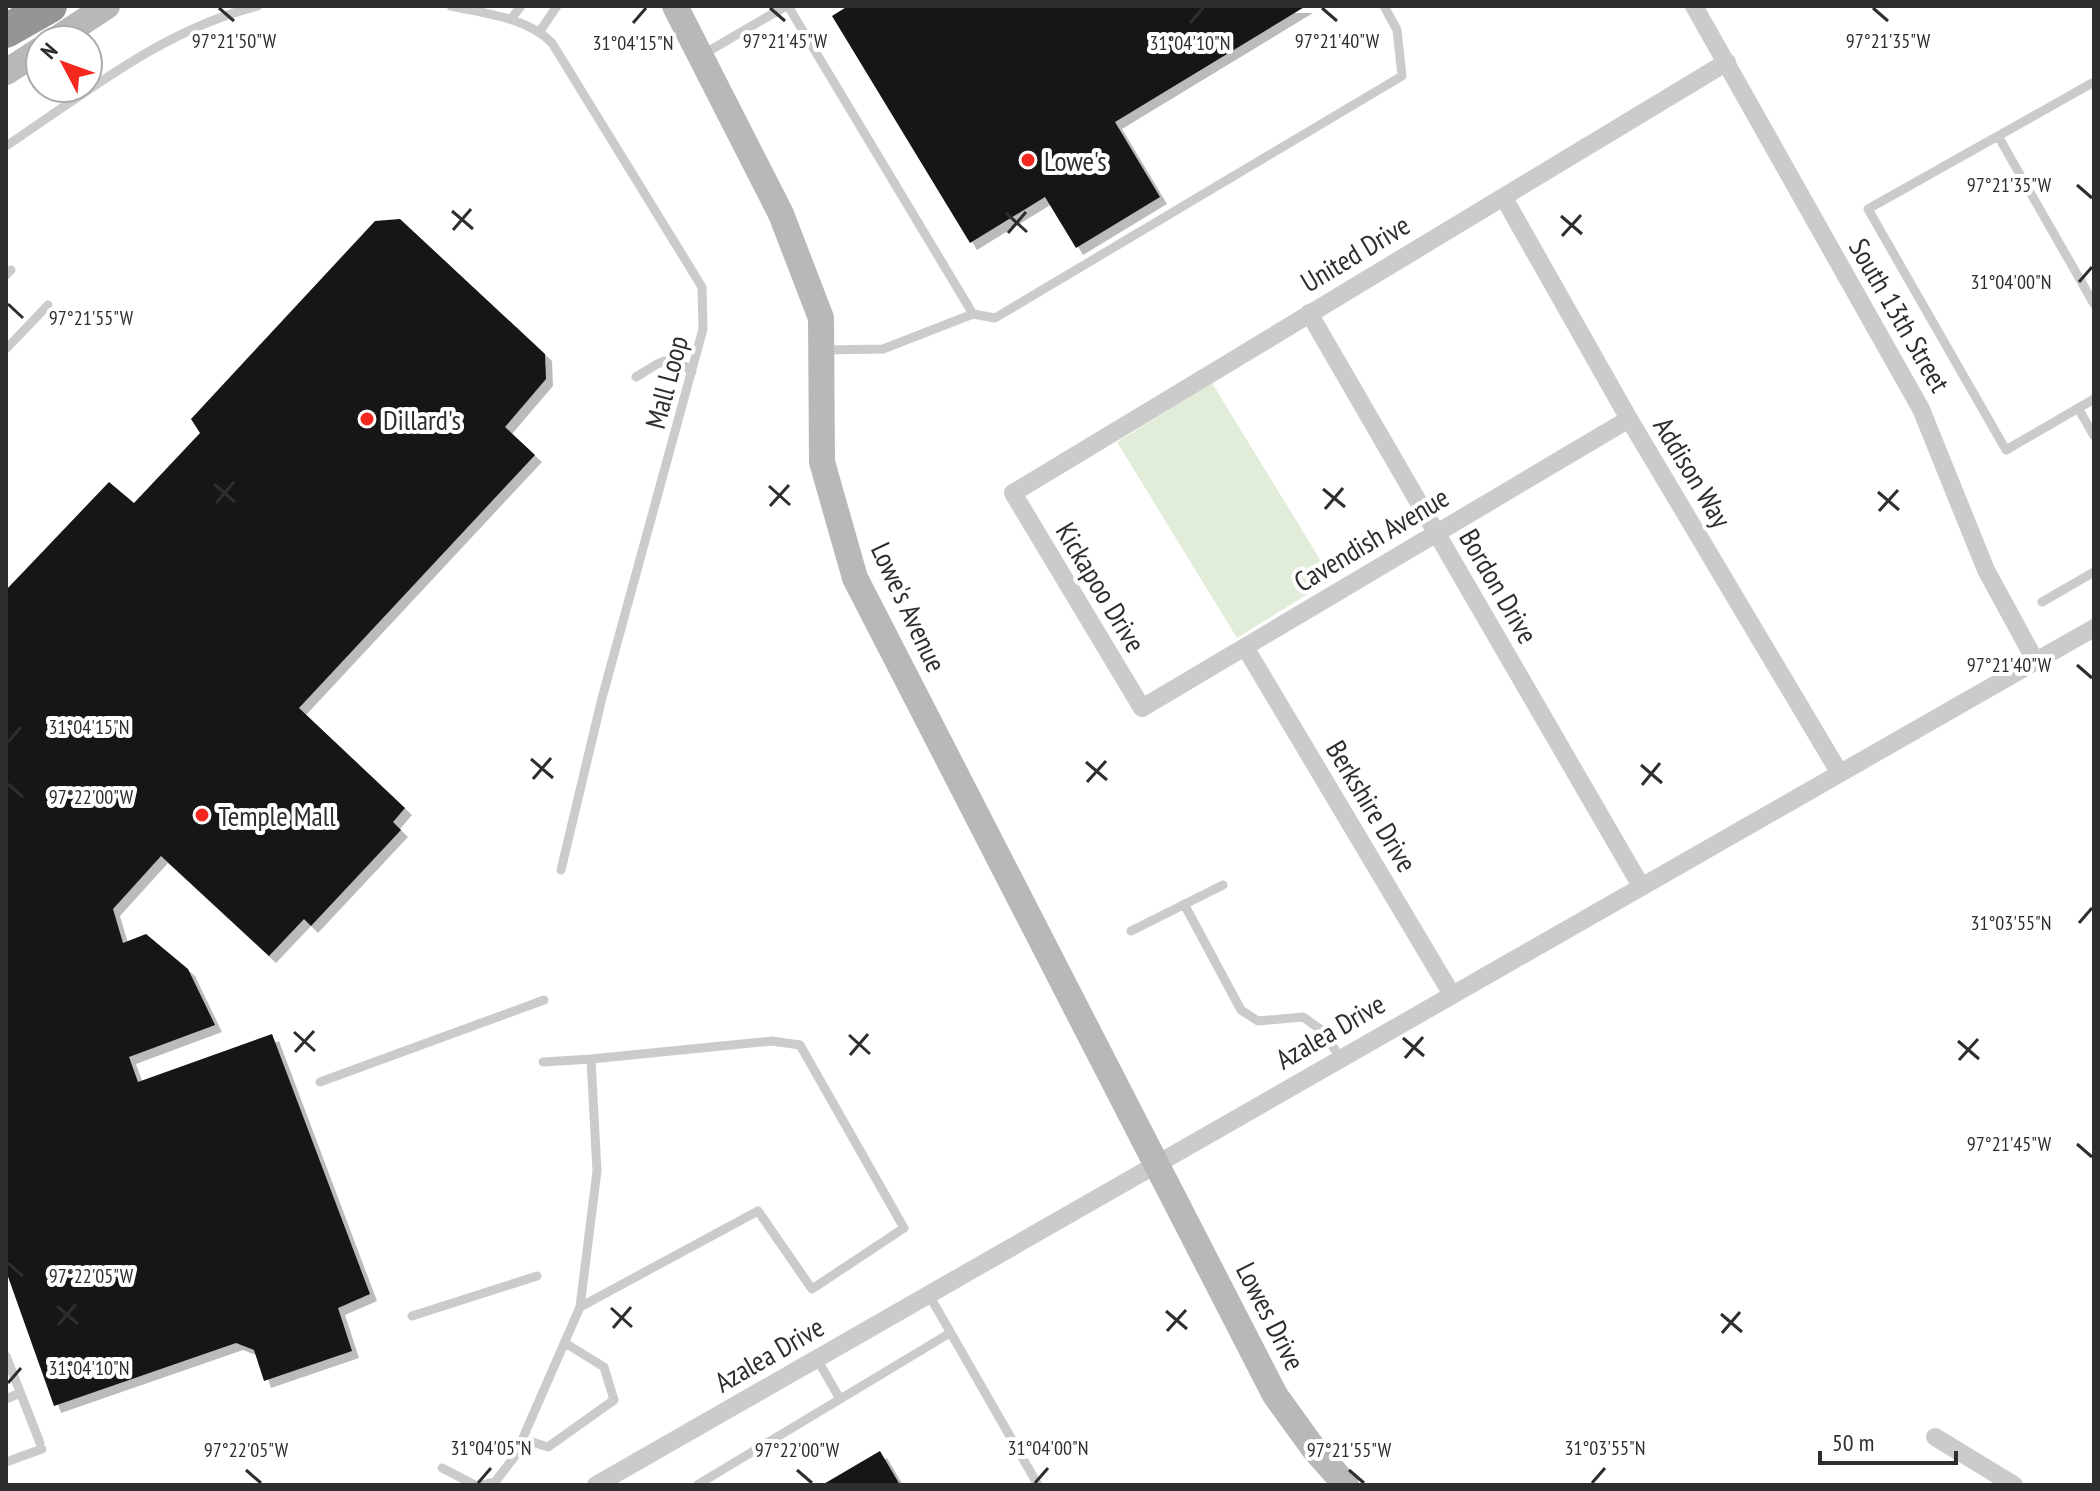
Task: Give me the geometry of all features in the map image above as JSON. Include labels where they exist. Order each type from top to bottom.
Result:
[{"type":"highway","points":[[6,31],[50,6]]},
{"type":"street","points":[[79,24],[107,6]]},
{"type":"street","name":"Lowe's Avenue","points":[[675,6],[781,214],[821,318],[822,462],[855,578],[1155,1166]]},
{"type":"street","name":"South 13th Street","points":[[1694,6],[1921,409],[1986,570],[2036,662]]},
{"type":"street","points":[[6,72],[24,60]]},
{"type":"street","name":"United Drive","points":[[1013,493],[1727,62]]},
{"type":"street","name":"Addison Way","points":[[1504,198],[1629,419],[1839,772]]},
{"type":"street","name":"Bordon Drive","points":[[1309,313],[1641,886]]},
{"type":"street","name":"Cavendish Avenue","points":[[1142,708],[1629,419]]},
{"type":"street","name":"Kickapoo Drive","points":[[1013,493],[1142,708]]},
{"type":"street","name":"Azalea Drive","points":[[596,1485],[1451,993],[2094,628]]},
{"type":"street","name":"Berkshire Drive","points":[[1245,647],[1451,993]]},
{"type":"street","name":"Lowes Drive","points":[[1155,1166],[1275,1395],[1314,1449],[1346,1485]]},
{"type":"street","points":[[1935,1437],[2014,1485]]},
{"type":"lane","points":[[6,146],[149,50],[201,23],[258,6]]},
{"type":"lane","points":[[451,6],[511,19],[540,31],[557,6]]},
{"type":"lane","points":[[511,19],[521,6]]},
{"type":"lane","points":[[702,55],[772,9],[787,6],[973,314]]},
{"type":"lane","points":[[821,350],[883,349],[973,314],[995,318],[1402,76],[1397,30],[1384,6]]},
{"type":"lane","name":"Mall Loop","points":[[540,31],[552,43],[702,287],[703,329],[602,698],[561,870]]},
{"type":"lane","points":[[2094,82],[1868,209],[2006,450],[2094,399]]},
{"type":"lane","points":[[1998,136],[2094,304]]},
{"type":"lane","points":[[6,349],[48,305]]},
{"type":"lane","points":[[636,377],[667,359],[681,361],[692,372]]},
{"type":"lane","points":[[2078,408],[2094,436]]},
{"type":"lane","points":[[2042,602],[2094,572]]},
{"type":"lane","points":[[1131,931],[1223,885]]},
{"type":"lane","points":[[1184,904],[1241,1010],[1258,1021],[1303,1017],[1320,1029],[1341,1058]]},
{"type":"lane","points":[[320,1082],[544,1000]]},
{"type":"lane","points":[[543,1062],[772,1041],[800,1045],[904,1228],[812,1289],[758,1211],[580,1307]]},
{"type":"lane","points":[[482,1485],[495,1482],[515,1456],[580,1307],[597,1171],[591,1059]]},
{"type":"lane","points":[[412,1316],[537,1276]]},
{"type":"lane","points":[[929,1295],[1038,1485]]},
{"type":"lane","points":[[697,1485],[950,1333]]},
{"type":"lane","points":[[523,1439],[548,1447],[614,1400],[604,1367],[565,1343]]},
{"type":"lane","points":[[6,1356],[41,1446],[6,1462]]},
{"type":"lane","points":[[817,1359],[840,1399]]},
{"type":"lane","points":[[6,1399],[20,1393]]},
{"type":"lane","points":[[442,1468],[475,1485]]},
{"type":"green space","points":[[1212,383],[1332,579],[1237,638],[1117,442]]},
{"type":"building","name":"Lowe's","points":[[848,6],[1306,6],[1115,122],[1160,197],[1076,248],[1045,197],[970,243],[832,16]]},
{"type":"building","name":"Temple Mall","points":[[400,219],[545,354],[546,379],[505,427],[535,455],[299,708],[405,808],[393,822],[401,830],[311,926],[304,919],[269,956],[161,856],[113,909],[123,943],[146,934],[188,969],[215,1025],[129,1057],[138,1082],[272,1034],[370,1294],[338,1308],[352,1351],[264,1381],[254,1350],[236,1343],[54,1406],[6,1271],[6,590],[109,482],[134,503],[200,433],[191,419],[375,221]]},
{"type":"building","points":[[880,1451],[900,1485],[822,1485]]},
{"type":"place","name":"Lowe's","points":[[1028,160]]},
{"type":"place","name":"Dillard's","points":[[367,419]]},
{"type":"place","name":"Temple Mall","points":[[202,815]]}]
